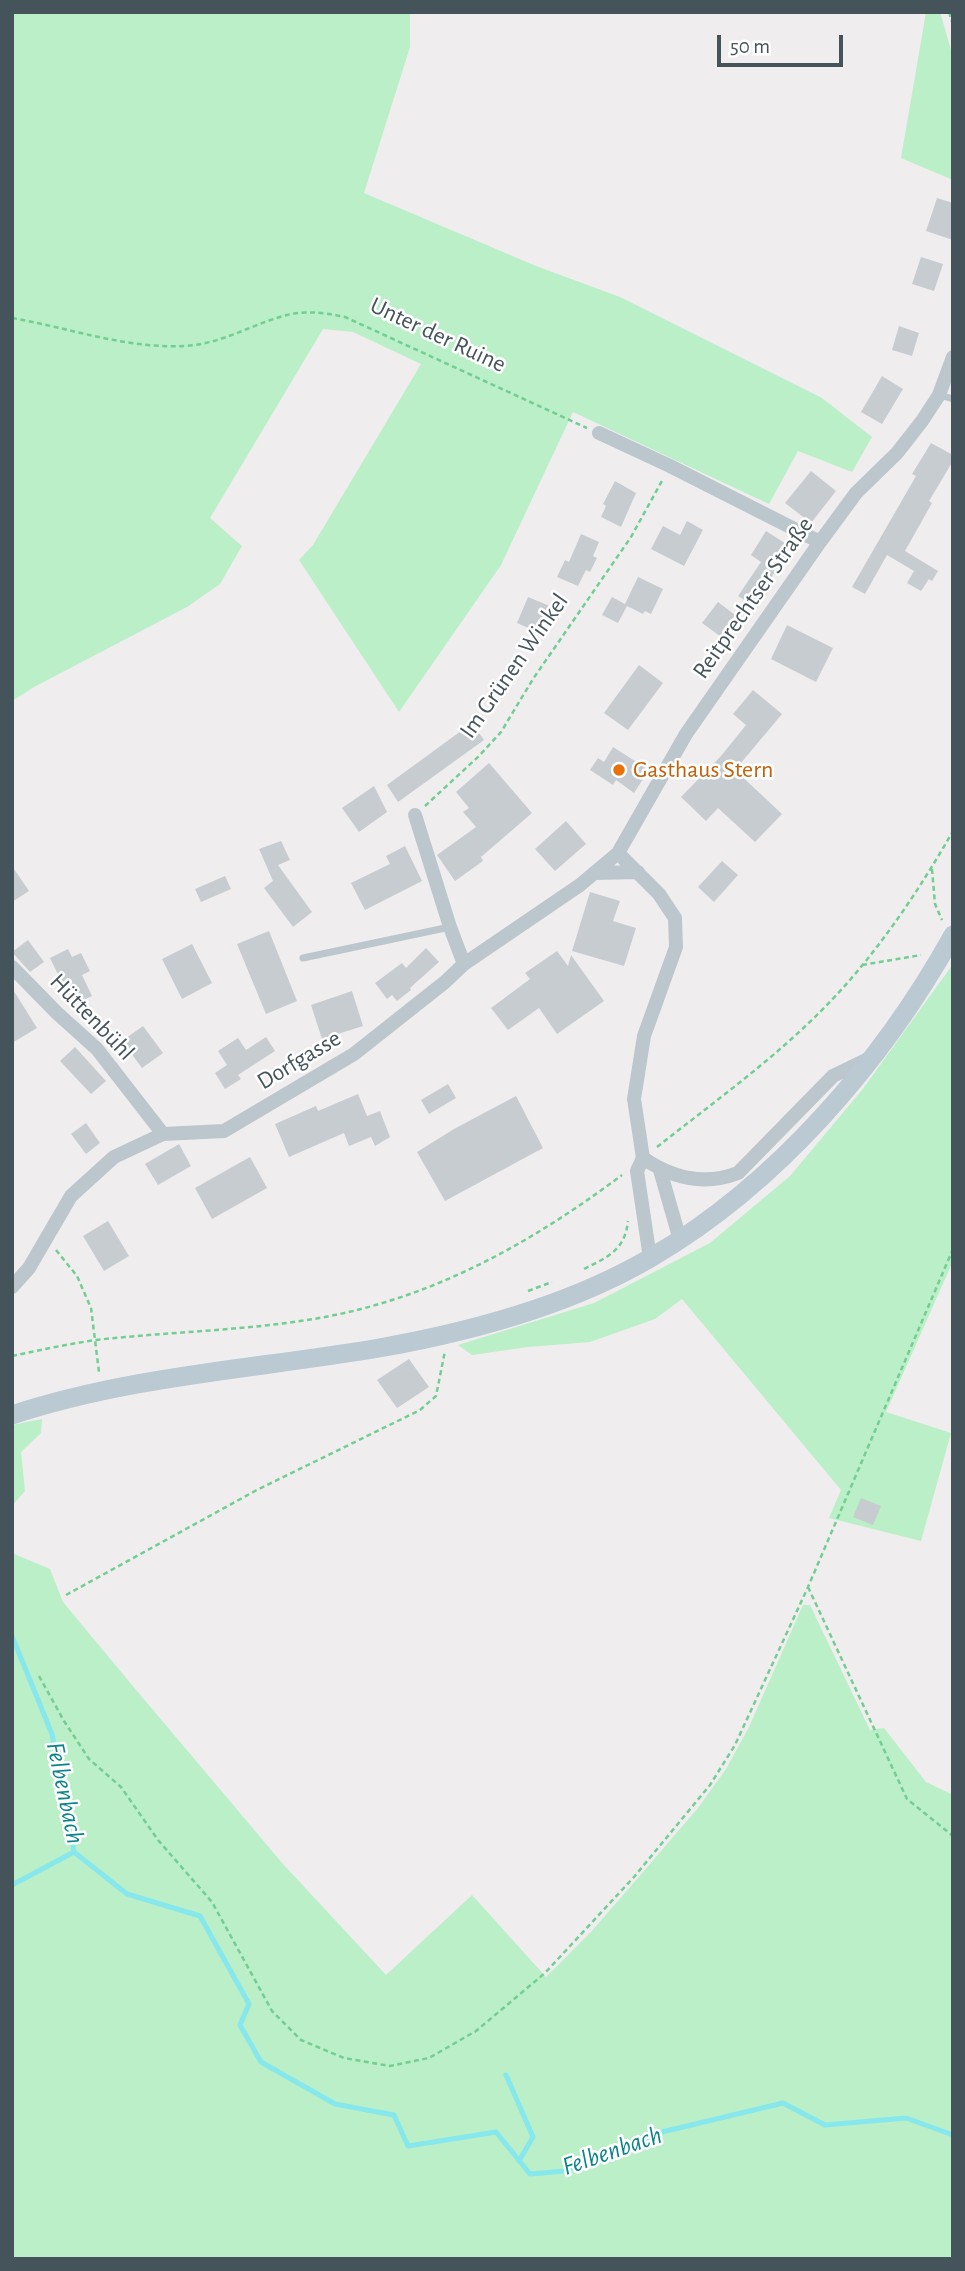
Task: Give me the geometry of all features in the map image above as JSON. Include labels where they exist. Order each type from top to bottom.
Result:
[{"type":"main road","points":[[12,1415],[55,1401],[114,1387],[312,1359],[448,1334],[567,1297],[612,1278],[680,1240],[726,1208],[766,1173],[837,1100],[873,1056],[952,937]]},
{"type":"street","name":"Reitprechtser Straße","points":[[618,853],[686,734],[820,542],[856,494],[897,453],[946,397],[953,357]]},
{"type":"street","points":[[599,433],[820,542]]},
{"type":"street","points":[[415,815],[464,964]]},
{"type":"street","points":[[618,853],[659,894],[675,918],[676,947],[644,1036],[634,1099],[643,1157],[637,1171],[650,1258]]},
{"type":"street","name":"Dorfgasse","points":[[12,1287],[29,1268],[48,1239],[71,1196],[114,1157],[163,1134],[223,1131],[354,1054],[464,964],[580,885],[618,853]]},
{"type":"street","points":[[594,873],[638,872]]},
{"type":"street","name":"Hüttenbühl","points":[[12,967],[97,1049],[163,1134]]},
{"type":"street","points":[[643,1157],[660,1170],[702,1180],[721,1179],[738,1173],[833,1076],[873,1056]]},
{"type":"street","points":[[660,1170],[680,1240]]},
{"type":"lane","points":[[303,958],[450,927]]},
{"type":"lane","points":[[766,1173],[779,1133]]},
{"type":"path","points":[[949,12],[953,25]]},
{"type":"path","name":"Unter der Ruine","points":[[12,318],[111,341],[178,346],[219,341],[286,315],[323,312],[345,317],[599,433]]},
{"type":"path","name":"Im Grünen Winkel","points":[[415,815],[501,732],[533,679],[631,537],[670,466]]},
{"type":"path","points":[[12,1356],[96,1340],[309,1320],[357,1310],[405,1296],[523,1243],[621,1176],[768,1061],[825,1007],[902,914],[953,831]]},
{"type":"path","points":[[862,965],[918,957],[952,937],[935,904],[932,869]]},
{"type":"path","points":[[621,1176],[625,1184]]},
{"type":"path","points":[[582,1270],[609,1256],[623,1242],[629,1212]]},
{"type":"path","points":[[48,1239],[77,1276],[91,1308],[100,1376]]},
{"type":"path","points":[[39,1676],[89,1759],[121,1787],[158,1840],[212,1902],[272,2011],[301,2040],[344,2058],[390,2066],[429,2058],[476,2031],[545,1973],[634,1877],[710,1785],[735,1745],[808,1587],[953,1249]]},
{"type":"path","points":[[525,1292],[562,1279]]},
{"type":"path","points":[[66,1595],[255,1491],[420,1410],[436,1396],[448,1334]]},
{"type":"path","points":[[808,1587],[907,1799],[953,1836]]},
{"type":"green space","points":[[12,12],[410,12],[410,47],[364,193],[536,266],[620,297],[822,398],[872,437],[852,472],[798,451],[769,504],[573,412],[501,565],[399,712],[299,560],[313,545],[421,364],[353,332],[323,329],[210,518],[242,546],[220,584],[187,607],[12,701]]},
{"type":"green space","points":[[926,12],[940,12],[953,57],[953,180],[901,158]]},
{"type":"green space","points":[[953,964],[953,1261],[886,1412],[951,1433],[921,1541],[829,1518],[841,1490],[682,1299],[655,1319],[590,1342],[472,1355],[458,1345],[594,1303],[710,1243],[790,1176],[862,1090]]},
{"type":"green space","points":[[42,1419],[41,1433],[21,1452],[25,1491],[12,1506],[12,1425]]},
{"type":"green space","points":[[12,1553],[50,1569],[63,1602],[283,1864],[386,1975],[472,1895],[546,1977],[591,1932],[637,1879],[698,1808],[726,1769],[749,1727],[803,1605],[810,1605],[870,1730],[884,1728],[926,1782],[953,1795],[953,2259],[12,2259]]},
{"type":"building","points":[[937,198],[953,203],[953,240],[926,231]]},
{"type":"building","points":[[921,257],[943,264],[934,291],[912,284]]},
{"type":"building","points":[[899,326],[919,333],[912,356],[892,350]]},
{"type":"building","points":[[882,376],[903,389],[882,424],[861,412]]},
{"type":"building","points":[[931,443],[953,455],[953,461],[929,501],[932,503],[905,551],[938,571],[921,591],[907,583],[914,571],[887,555],[865,594],[852,587],[916,476],[912,474]]},
{"type":"building","points":[[811,471],[836,491],[811,523],[785,503]]},
{"type":"building","points":[[615,481],[636,493],[621,527],[601,517],[606,506],[603,504]]},
{"type":"building","points":[[687,521],[703,530],[684,566],[651,549],[663,526],[680,535]]},
{"type":"building","points":[[766,531],[791,547],[767,584],[771,587],[757,608],[738,596],[761,562],[751,555]]},
{"type":"building","points":[[581,534],[599,542],[593,556],[597,558],[590,572],[586,570],[578,586],[557,577],[565,560],[569,562]]},
{"type":"building","points":[[638,577],[663,589],[651,614],[645,611],[643,614],[627,606],[618,623],[602,615],[612,597],[625,604]]},
{"type":"building","points":[[528,597],[552,607],[540,633],[517,623]]},
{"type":"building","points":[[718,602],[735,615],[720,636],[702,623]]},
{"type":"building","points":[[787,625],[833,648],[816,682],[771,659]]},
{"type":"building","points":[[639,665],[663,683],[628,730],[604,713]]},
{"type":"building","points":[[753,690],[782,714],[735,770],[782,814],[755,842],[718,808],[706,821],[681,797],[721,756],[746,725],[733,714]]},
{"type":"building","points":[[472,723],[484,740],[398,802],[387,785]]},
{"type":"building","name":"Gasthaus Stern","points":[[613,747],[649,770],[634,793],[616,780],[613,785],[590,770],[598,758],[604,762]]},
{"type":"building","points":[[489,763],[532,813],[481,857],[483,861],[455,881],[437,855],[476,827],[463,812],[469,808],[456,792]]},
{"type":"building","points":[[374,786],[387,812],[359,832],[342,808]]},
{"type":"building","points":[[566,821],[586,844],[555,871],[535,849]]},
{"type":"building","points":[[281,841],[290,860],[278,865],[312,912],[293,927],[264,888],[273,881],[259,849]]},
{"type":"building","points":[[405,846],[422,881],[365,910],[351,883],[390,864],[386,856]]},
{"type":"building","points":[[722,861],[738,875],[714,902],[698,887]]},
{"type":"building","points":[[12,866],[29,891],[12,902]]},
{"type":"building","points":[[225,876],[231,889],[201,902],[195,889]]},
{"type":"building","points":[[590,892],[620,901],[613,921],[636,928],[624,966],[572,951]]},
{"type":"building","points":[[269,931],[297,1001],[266,1014],[237,944]]},
{"type":"building","points":[[28,940],[44,962],[30,972],[12,952]]},
{"type":"building","points":[[192,944],[212,983],[182,999],[162,959]]},
{"type":"building","points":[[426,948],[439,962],[397,1001],[392,995],[387,999],[375,983],[402,963],[406,968]]},
{"type":"building","points":[[68,949],[72,957],[81,953],[90,971],[82,975],[92,996],[73,1005],[50,958]]},
{"type":"building","points":[[557,951],[568,966],[571,955],[604,1001],[557,1034],[539,1008],[508,1030],[491,1008],[530,979],[525,973]]},
{"type":"building","points":[[12,988],[37,1028],[12,1043]]},
{"type":"building","points":[[352,991],[363,1026],[322,1039],[311,1005]]},
{"type":"building","points":[[143,1026],[163,1053],[142,1068],[122,1041]]},
{"type":"building","points":[[266,1037],[275,1051],[238,1075],[241,1079],[225,1089],[215,1073],[227,1065],[218,1051],[238,1038],[246,1050]]},
{"type":"building","points":[[75,1047],[106,1081],[91,1094],[60,1061]]},
{"type":"building","points":[[448,1084],[456,1098],[429,1114],[421,1100]]},
{"type":"building","points":[[358,1094],[367,1116],[380,1111],[390,1137],[375,1146],[371,1137],[349,1146],[344,1133],[289,1157],[275,1124],[316,1106],[318,1111]]},
{"type":"building","points":[[516,1096],[543,1148],[445,1201],[417,1152]]},
{"type":"building","points":[[86,1123],[100,1143],[86,1154],[71,1134]]},
{"type":"building","points":[[179,1144],[191,1166],[158,1185],[145,1164]]},
{"type":"building","points":[[250,1157],[267,1188],[212,1219],[195,1188]]},
{"type":"building","points":[[108,1221],[129,1256],[104,1271],[83,1236]]},
{"type":"building","points":[[409,1359],[429,1387],[397,1408],[377,1380]]},
{"type":"building","points":[[861,1498],[881,1506],[873,1525],[853,1517]]},
{"type":"waterway","name":"Felbenbach","points":[[12,1636],[52,1734],[74,1852],[127,1894],[200,1916],[249,2004],[240,2025],[261,2062],[335,2104],[394,2115],[408,2146],[496,2132],[530,2174],[565,2171],[662,2132],[783,2103],[825,2125],[906,2118],[953,2135]]},
{"type":"waterway","points":[[12,1885],[74,1852]]},
{"type":"waterway","points":[[506,2075],[533,2137],[519,2161]]},
{"type":"place","name":"Gasthaus Stern","points":[[619,770]]}]
